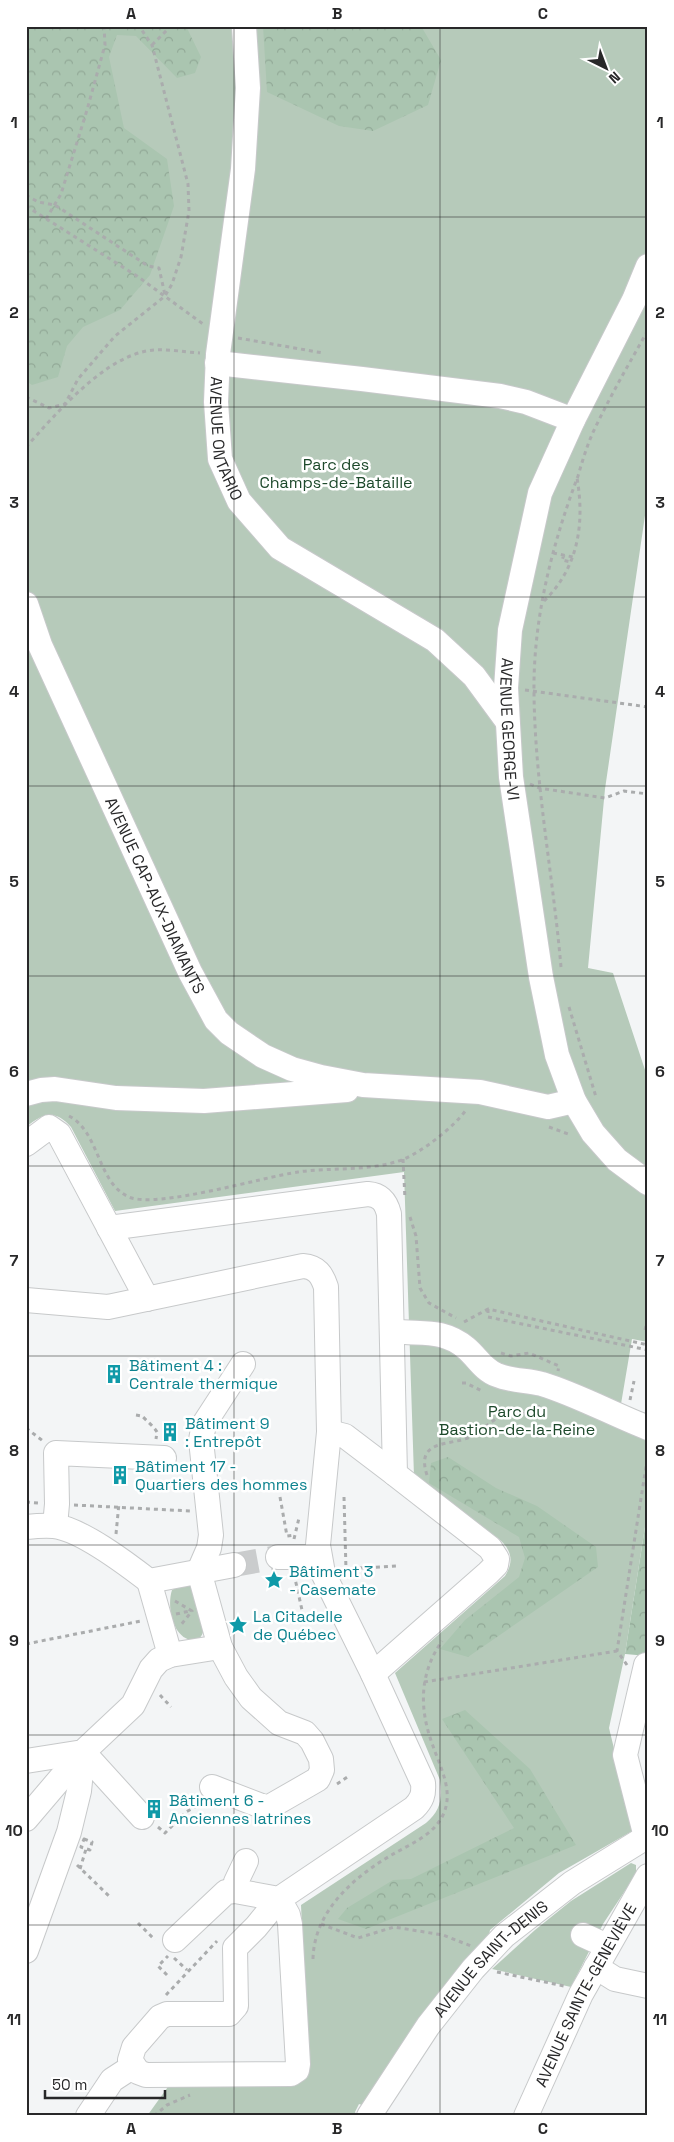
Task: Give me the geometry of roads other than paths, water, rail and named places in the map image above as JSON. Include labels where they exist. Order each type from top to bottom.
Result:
[{"type":"street","name":"AVENUE ONTARIO","points":[[244,26],[248,88],[242,169],[219,350],[216,402],[220,459],[239,500],[280,548],[434,640],[474,676],[506,721]]},
{"type":"street","name":"AVENUE GEORGE-VI","points":[[648,266],[634,300],[577,410],[540,493],[510,630],[506,688],[506,721],[511,776],[541,978],[557,1055],[574,1101],[599,1140],[617,1160],[648,1183]]},
{"type":"street","points":[[219,350],[362,378],[500,396],[577,410]]},
{"type":"street","name":"AVENUE CAP-AUX-DIAMANTS","points":[[26,604],[40,645],[190,972],[216,1020],[247,1047],[292,1069],[321,1078],[379,1087]]},
{"type":"street","name":"AVENUE CAP-AUX-DIAMANTS","points":[[26,1094],[55,1089],[116,1098],[204,1101],[379,1087],[445,1088],[480,1092],[548,1107],[574,1101]]},
{"type":"street","points":[[26,1144],[49,1127],[56,1130],[147,1299]]},
{"type":"street","points":[[110,1228],[376,1194],[386,1204],[389,1214],[395,1474]]},
{"type":"street","points":[[26,1300],[108,1307],[303,1266],[311,1266],[319,1272],[326,1287],[329,1432],[318,1545],[320,1561],[374,1674],[422,1783],[424,1793],[421,1802],[414,1808],[278,1899],[256,1928],[235,1948],[236,2006],[234,2010],[229,2014],[172,2012],[160,2017],[134,2047],[130,2060],[132,2067],[146,2075],[290,2074],[297,2070],[290,1924],[288,1915],[278,1899],[235,1891],[226,1892],[219,1897],[173,1951]]},
{"type":"street","points":[[393,1331],[405,1333],[430,1332],[450,1338],[465,1347],[488,1371],[495,1375],[553,1388],[648,1428]]},
{"type":"street","points":[[212,1787],[264,1808],[271,1806],[318,1778],[322,1770],[322,1759],[312,1741],[304,1733],[279,1723],[251,1698],[236,1678],[220,1647],[199,1571],[209,1548],[211,1535],[200,1440],[204,1424],[243,1364]]},
{"type":"street","points":[[329,1432],[346,1436],[484,1542],[496,1555],[497,1559],[496,1565],[488,1573],[374,1674]]},
{"type":"street","points":[[56,1515],[56,1453],[164,1458]]},
{"type":"street","points":[[26,1527],[56,1515]]},
{"type":"street","points":[[56,1515],[149,1581],[170,1655]]},
{"type":"street","points":[[278,1557],[320,1561]]},
{"type":"street","points":[[149,1581],[234,1565]]},
{"type":"street","points":[[26,1819],[83,1752],[133,1705],[151,1669],[159,1660],[170,1655],[220,1647]]},
{"type":"street","points":[[646,1666],[625,1755],[642,1799],[647,1836]]},
{"type":"street","points":[[27,1759],[83,1752]]},
{"type":"street","points":[[83,1752],[142,1817]]},
{"type":"street","points":[[26,1951],[69,1832],[79,1791],[83,1752]]},
{"type":"street","name":"AVENUE SAINT-DENIS","points":[[369,2116],[428,2026],[473,1969],[504,1936],[572,1883],[647,1836]]},
{"type":"street","points":[[235,1891],[236,1882],[246,1861]]},
{"type":"street","name":"AVENUE SAINTE-GENEVIÈVE","points":[[526,2116],[581,1994],[648,1876]]},
{"type":"street","points":[[583,1935],[601,1956],[615,1979],[648,1986]]},
{"type":"street","points":[[88,2116],[112,2080],[132,2067]]},
{"type":"tunnel","points":[[234,1565],[278,1557]]},
{"type":"place","name":"Bâtiment 4 : Centrale thermique","points":[[114,1374]]},
{"type":"place","name":"Bâtiment 9 : Entrepôt","points":[[170,1432]]},
{"type":"place","name":"Bâtiment 17 - Quartiers des hommes","points":[[120,1475]]},
{"type":"place","name":"Bâtiment 3 - Casemate","points":[[274,1580]]},
{"type":"place","name":"La Citadelle de Québec","points":[[238,1625]]},
{"type":"place","name":"Bâtiment 6 - Anciennes latrines","points":[[154,1809]]},
{"type":"park label","name":"Parc des Champs-de-Bataille","points":[[336,473]]},
{"type":"park label","name":"Parc du Bastion-de-la-Reine","points":[[517,1420]]}]
